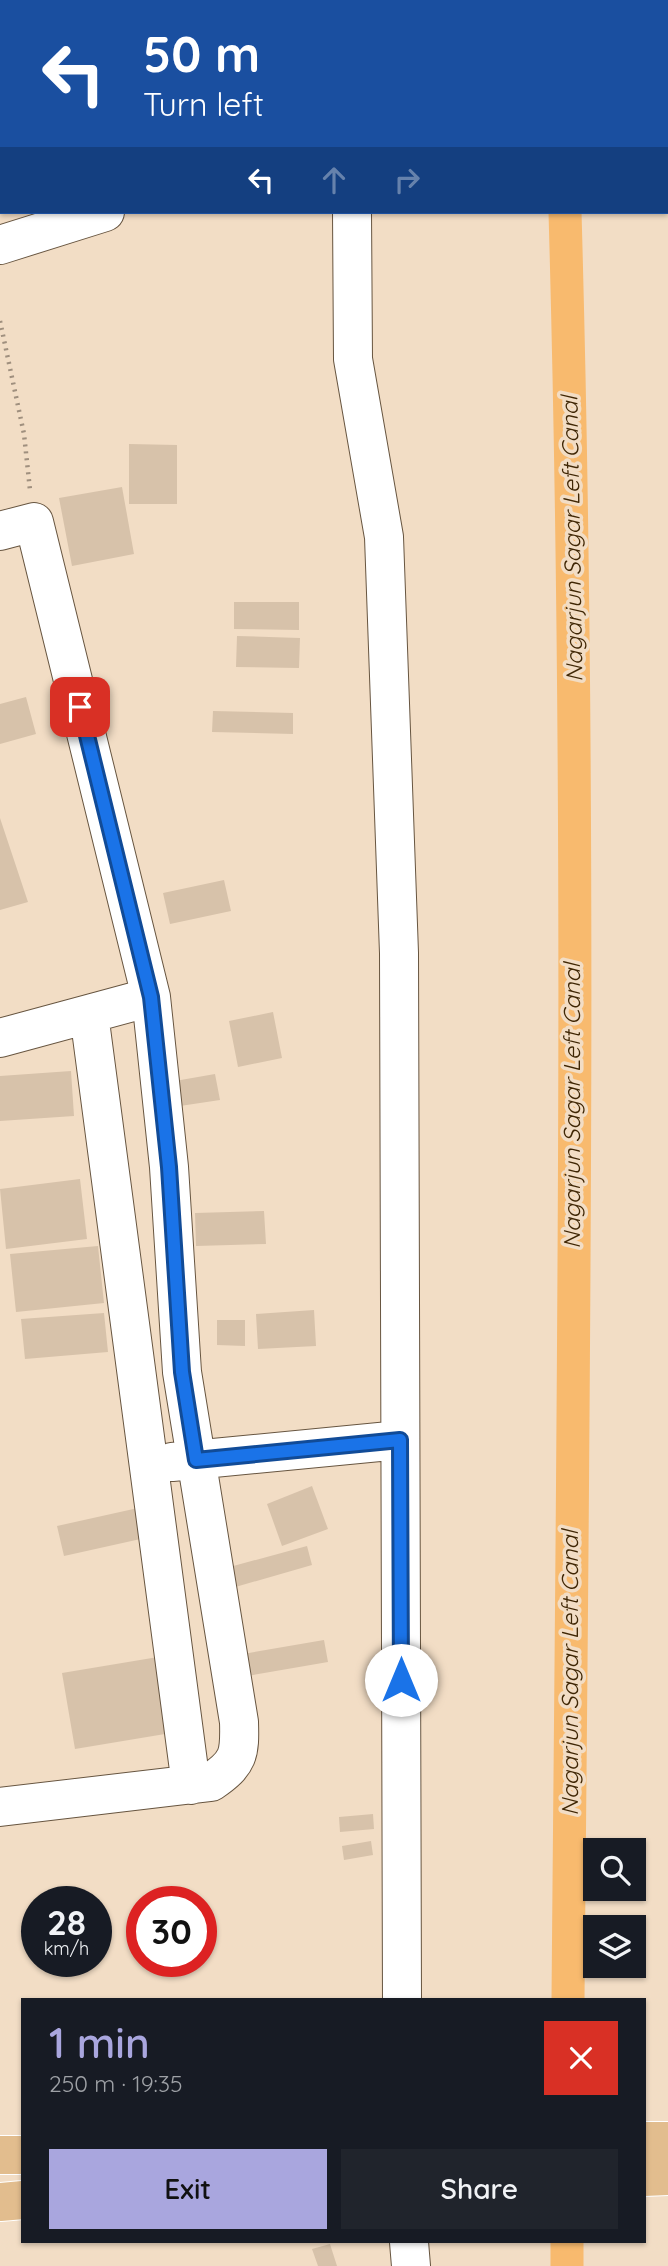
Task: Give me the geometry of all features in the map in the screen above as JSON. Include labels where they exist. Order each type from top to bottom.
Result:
[{"type":"main road","points":[[646,2141],[668,2141]]},
{"type":"main road","points":[[0,2155],[21,2155]]},
{"type":"main road","points":[[646,2176],[668,2176]]},
{"type":"main road","points":[[0,2202],[21,2200]]},
{"type":"street","points":[[0,244],[98,214]]},
{"type":"street","points":[[352,214],[353,359],[384,537],[398,953],[402,1998]]},
{"type":"street","points":[[0,1807],[211,1782],[230,1770],[240,1751],[239,1722],[182,1372],[169,1167],[151,997],[17,527]]},
{"type":"street","points":[[0,1038],[151,997]]},
{"type":"street","points":[[89,1014],[191,1785]]},
{"type":"street","points":[[149,1464],[400,1440]]},
{"type":"street","points":[[409,2243],[411,2266]]},
{"type":"path","points":[[0,321],[24,434],[17,527]]},
{"type":"building","points":[[129,444],[177,445],[177,504],[129,504]]},
{"type":"building","points":[[122,487],[134,554],[72,566],[59,498]]},
{"type":"building","points":[[234,602],[299,602],[299,630],[234,629]]},
{"type":"building","points":[[237,636],[300,638],[299,668],[236,667]]},
{"type":"building","points":[[26,697],[36,734],[0,744],[0,704]]},
{"type":"building","points":[[213,711],[293,713],[293,734],[212,732]]},
{"type":"building","points":[[0,818],[28,902],[0,910]]},
{"type":"building","points":[[224,880],[231,911],[170,924],[163,893]]},
{"type":"building","points":[[273,1012],[282,1058],[238,1067],[229,1021]]},
{"type":"building","points":[[71,1071],[74,1116],[0,1121],[0,1076]]},
{"type":"building","points":[[215,1074],[220,1100],[180,1106],[175,1081]]},
{"type":"building","points":[[80,1179],[87,1239],[6,1249],[0,1189]]},
{"type":"building","points":[[264,1211],[266,1244],[196,1246],[195,1213]]},
{"type":"building","points":[[98,1246],[104,1303],[16,1312],[10,1254]]},
{"type":"building","points":[[314,1310],[316,1346],[258,1349],[256,1314]]},
{"type":"building","points":[[104,1313],[108,1352],[25,1359],[21,1319]]},
{"type":"building","points":[[217,1320],[245,1320],[245,1346],[217,1345]]},
{"type":"building","points":[[312,1486],[328,1529],[282,1546],[267,1504]]},
{"type":"building","points":[[138,1508],[145,1538],[64,1556],[57,1526]]},
{"type":"building","points":[[307,1546],[312,1565],[232,1588],[226,1568]]},
{"type":"building","points":[[324,1640],[328,1662],[247,1676],[243,1654]]},
{"type":"building","points":[[158,1657],[171,1733],[75,1749],[62,1673]]},
{"type":"building","points":[[373,1814],[374,1829],[340,1832],[339,1817]]},
{"type":"building","points":[[371,1841],[373,1855],[344,1860],[342,1846]]},
{"type":"building","points":[[330,2244],[337,2266],[318,2266],[312,2249]]},
{"type":"waterway","name":"Nagarjun Sagar Left Canal","points":[[565,214],[575,883],[568,1998]]},
{"type":"waterway","name":"Nagarjun Sagar Left Canal","points":[[567,2243],[567,2266]]},
{"type":"route","points":[[80,707],[151,997],[169,1167],[182,1372],[196,1460],[400,1440],[401,1680]]}]
